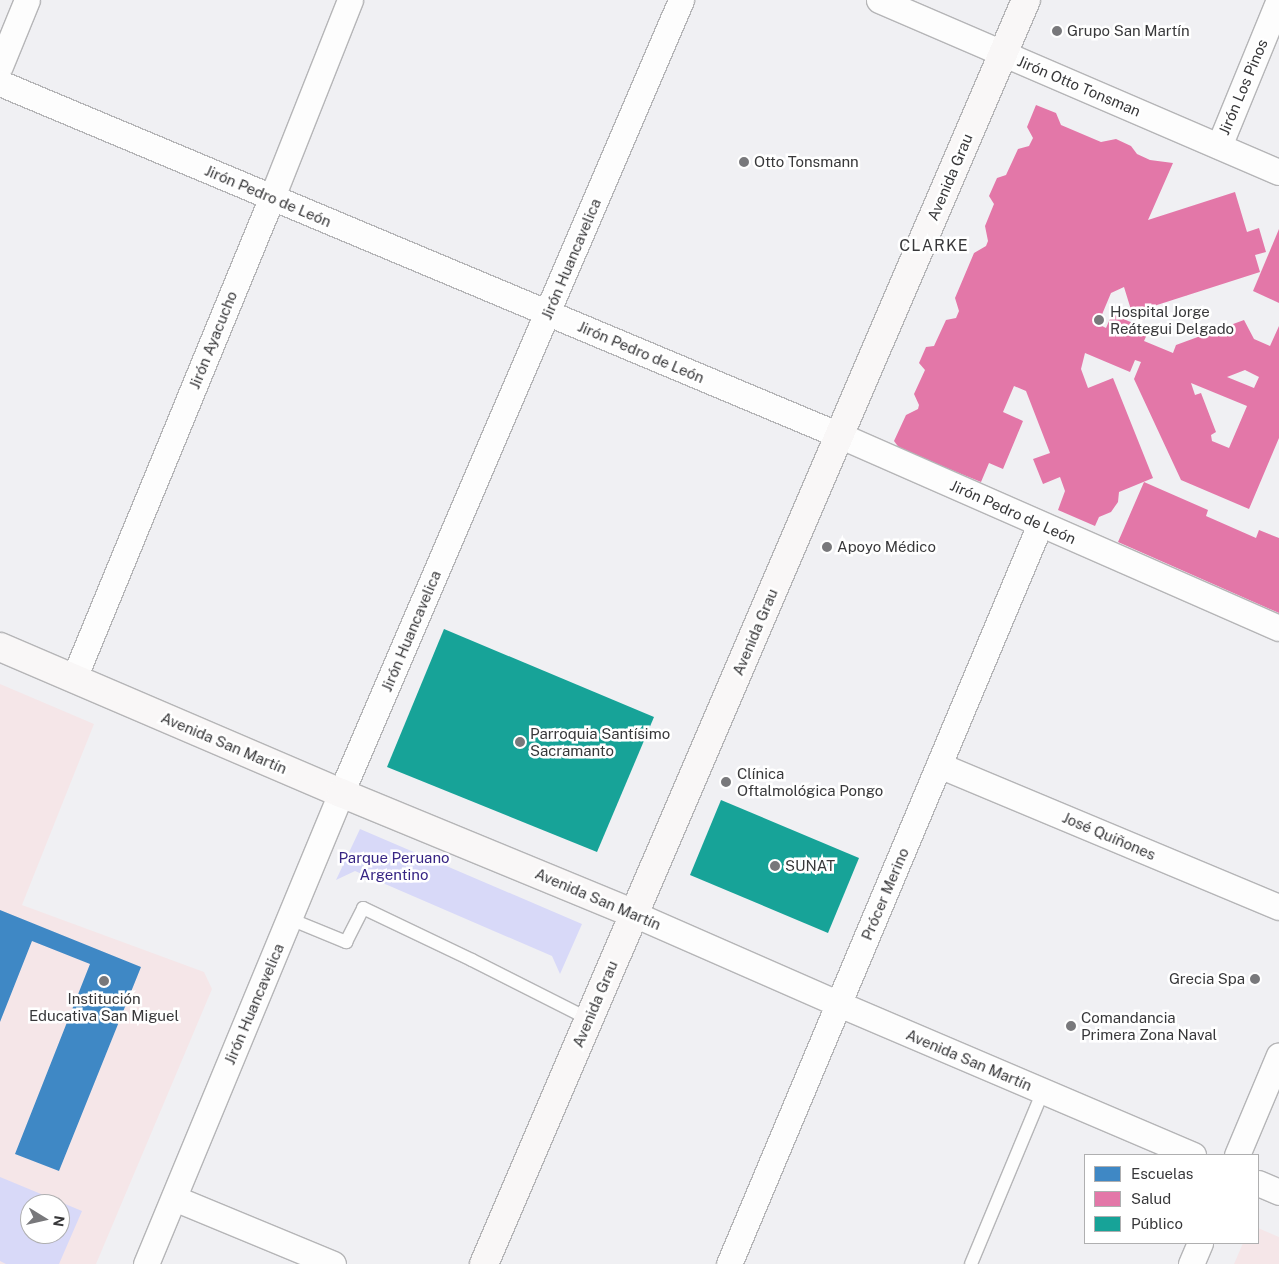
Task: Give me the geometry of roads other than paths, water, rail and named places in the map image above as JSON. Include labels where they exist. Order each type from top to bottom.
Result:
[{"type":"main road","name":"Avenida Grau","points":[[484,1264],[1026,0]]},
{"type":"main road","name":"Avenida San Martín","points":[[0,647],[341,793],[634,914]]},
{"type":"street","points":[[0,66],[27,0]]},
{"type":"street","name":"Jirón Ayacucho","points":[[74,678],[272,197],[350,0]]},
{"type":"street","name":"Jirón Huancavelica","points":[[146,1264],[341,793],[681,0]]},
{"type":"street","name":"Jirón Otto Tonsman","points":[[879,0],[1279,172]]},
{"type":"street","name":"Jirón Los Pinos","points":[[1219,146],[1279,0]]},
{"type":"street","name":"Jirón Pedro de León","points":[[0,83],[839,435],[1279,628]]},
{"type":"street","name":"Prócer Merino","points":[[729,1264],[1040,524]]},
{"type":"street","name":"José Quiñones","points":[[939,766],[1279,907]]},
{"type":"street","name":"Avenida San Martín","points":[[634,914],[1043,1092],[1192,1154]]},
{"type":"street","points":[[1237,1154],[1279,1055]]},
{"type":"street","points":[[1259,1183],[1279,1192]]},
{"type":"street","points":[[174,1198],[333,1264]]},
{"type":"street","points":[[1191,1264],[1200,1244]]},
{"type":"lane","points":[[290,919],[346,942],[363,908],[472,960],[589,1020]]},
{"type":"lane","points":[[971,1264],[1043,1092]]},
{"type":"place","name":"Grupo San Martín","points":[[1057,31]]},
{"type":"place","name":"Otto Tonsmann","points":[[744,162]]},
{"type":"place","name":"Hospital Jorge Reátegui Delgado","points":[[1099,320]]},
{"type":"place","name":"Apoyo Médico","points":[[827,547]]},
{"type":"place","name":"Parroquia Santísimo Sacramanto","points":[[520,742]]},
{"type":"place","name":"Clínica Oftalmológica Pongo","points":[[726,782]]},
{"type":"place","name":"SUNAT","points":[[775,866]]},
{"type":"place","name":"Grecia Spa","points":[[1255,979]]},
{"type":"place","name":"Institución Educativa San Miguel","points":[[104,981]]},
{"type":"place","name":"Comandancia Primera Zona Naval","points":[[1071,1026]]},
{"type":"district","name":"CLARKE","points":[[934,246]]},
{"type":"park label","name":"Parque Peruano Argentino","points":[[394,866]]}]
